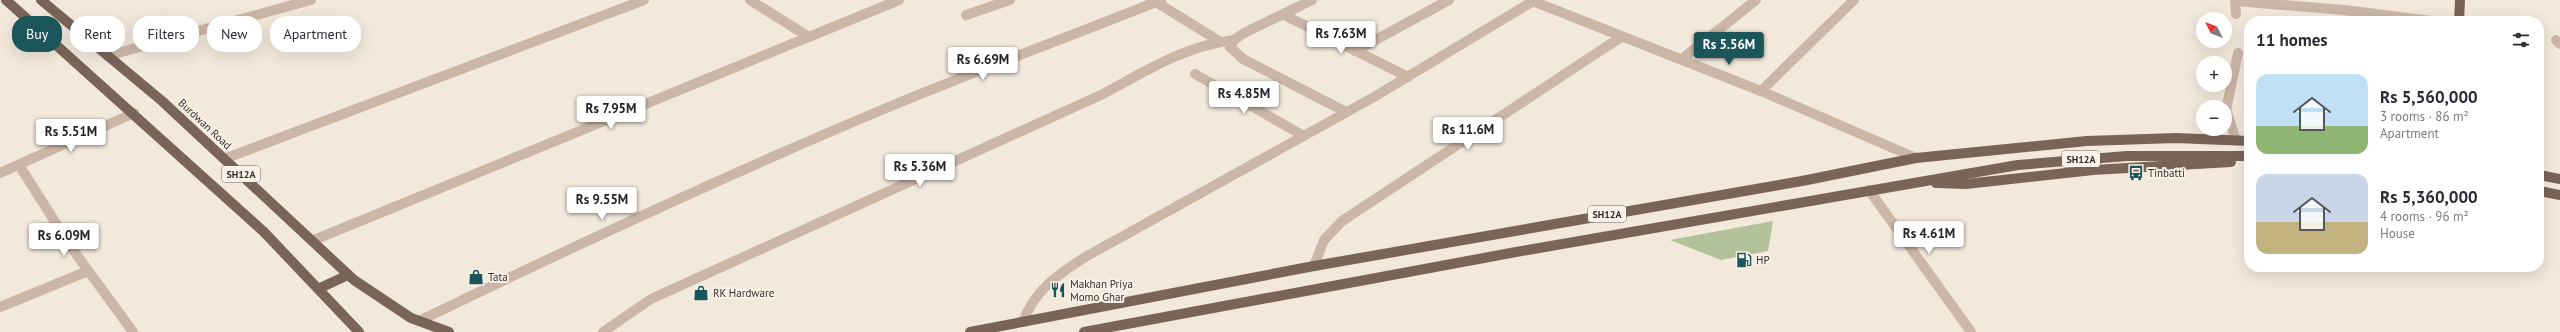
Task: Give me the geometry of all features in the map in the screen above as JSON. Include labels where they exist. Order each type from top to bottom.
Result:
[{"type":"main road","name":"SH12A","points":[[6,0],[134,113],[264,232],[320,288],[359,332]]},
{"type":"main road","name":"Burdwan Road","points":[[41,0],[162,101],[314,240],[348,275],[382,302],[419,321],[449,332]]},
{"type":"main road","points":[[2459,16],[2460,0]]},
{"type":"main road","name":"SH12A","points":[[970,332],[1314,266],[1802,181],[1916,158],[2087,141],[2176,138],[2244,141]]},
{"type":"main road","name":"SH12A","points":[[1084,332],[1869,190],[2018,165],[2072,159],[2186,155],[2244,156]]},
{"type":"main road","name":"SH12A","points":[[1915,182],[1966,184],[2093,170],[2244,161]]},
{"type":"main road","points":[[2544,176],[2560,179]]},
{"type":"main road","points":[[2544,192],[2560,195]]},
{"type":"main road","points":[[320,288],[348,275]]},
{"type":"street","points":[[107,56],[311,0]]},
{"type":"street","points":[[224,159],[644,0]]},
{"type":"street","points":[[750,0],[809,38]]},
{"type":"street","points":[[314,240],[899,0]]},
{"type":"street","points":[[966,15],[1010,0]]},
{"type":"street","points":[[603,332],[618,320],[651,300],[1103,94],[1149,67],[1187,48],[1219,41],[1234,40],[1312,0]]},
{"type":"street","points":[[1355,51],[1449,0]]},
{"type":"street","points":[[1023,322],[1033,298],[1044,286],[1087,256],[1408,78],[1533,0],[1621,37],[1682,59],[1761,91],[1916,158]]},
{"type":"street","points":[[1682,59],[1756,0]]},
{"type":"street","points":[[1761,91],[1854,0]]},
{"type":"street","points":[[419,321],[616,227],[798,146],[897,104],[1159,1],[1219,41]]},
{"type":"street","points":[[2236,14],[2235,1],[2397,16]]},
{"type":"street","points":[[1284,15],[1408,78]]},
{"type":"street","points":[[1314,266],[1324,240],[1342,221],[1621,37]]},
{"type":"street","points":[[1234,40],[1230,47],[1235,54],[1346,112]]},
{"type":"street","points":[[2236,140],[2226,110],[2238,53]]},
{"type":"street","points":[[1195,74],[1304,136]]},
{"type":"street","points":[[0,173],[134,113]]},
{"type":"street","points":[[19,165],[88,270],[133,332]]},
{"type":"street","points":[[1869,190],[1972,332]]},
{"type":"street","points":[[0,307],[88,270]]},
{"type":"green space","points":[[1773,221],[1768,251],[1721,260],[1670,240]]},
{"type":"place","name":"Tinbatti","points":[[2136,173]]},
{"type":"place","name":"HP","points":[[1744,260]]},
{"type":"place","name":"Tata","points":[[476,277]]},
{"type":"place","name":"Makhan Priya Momo Ghar","points":[[1058,290]]},
{"type":"place","name":"RK Hardware","points":[[701,293]]}]
